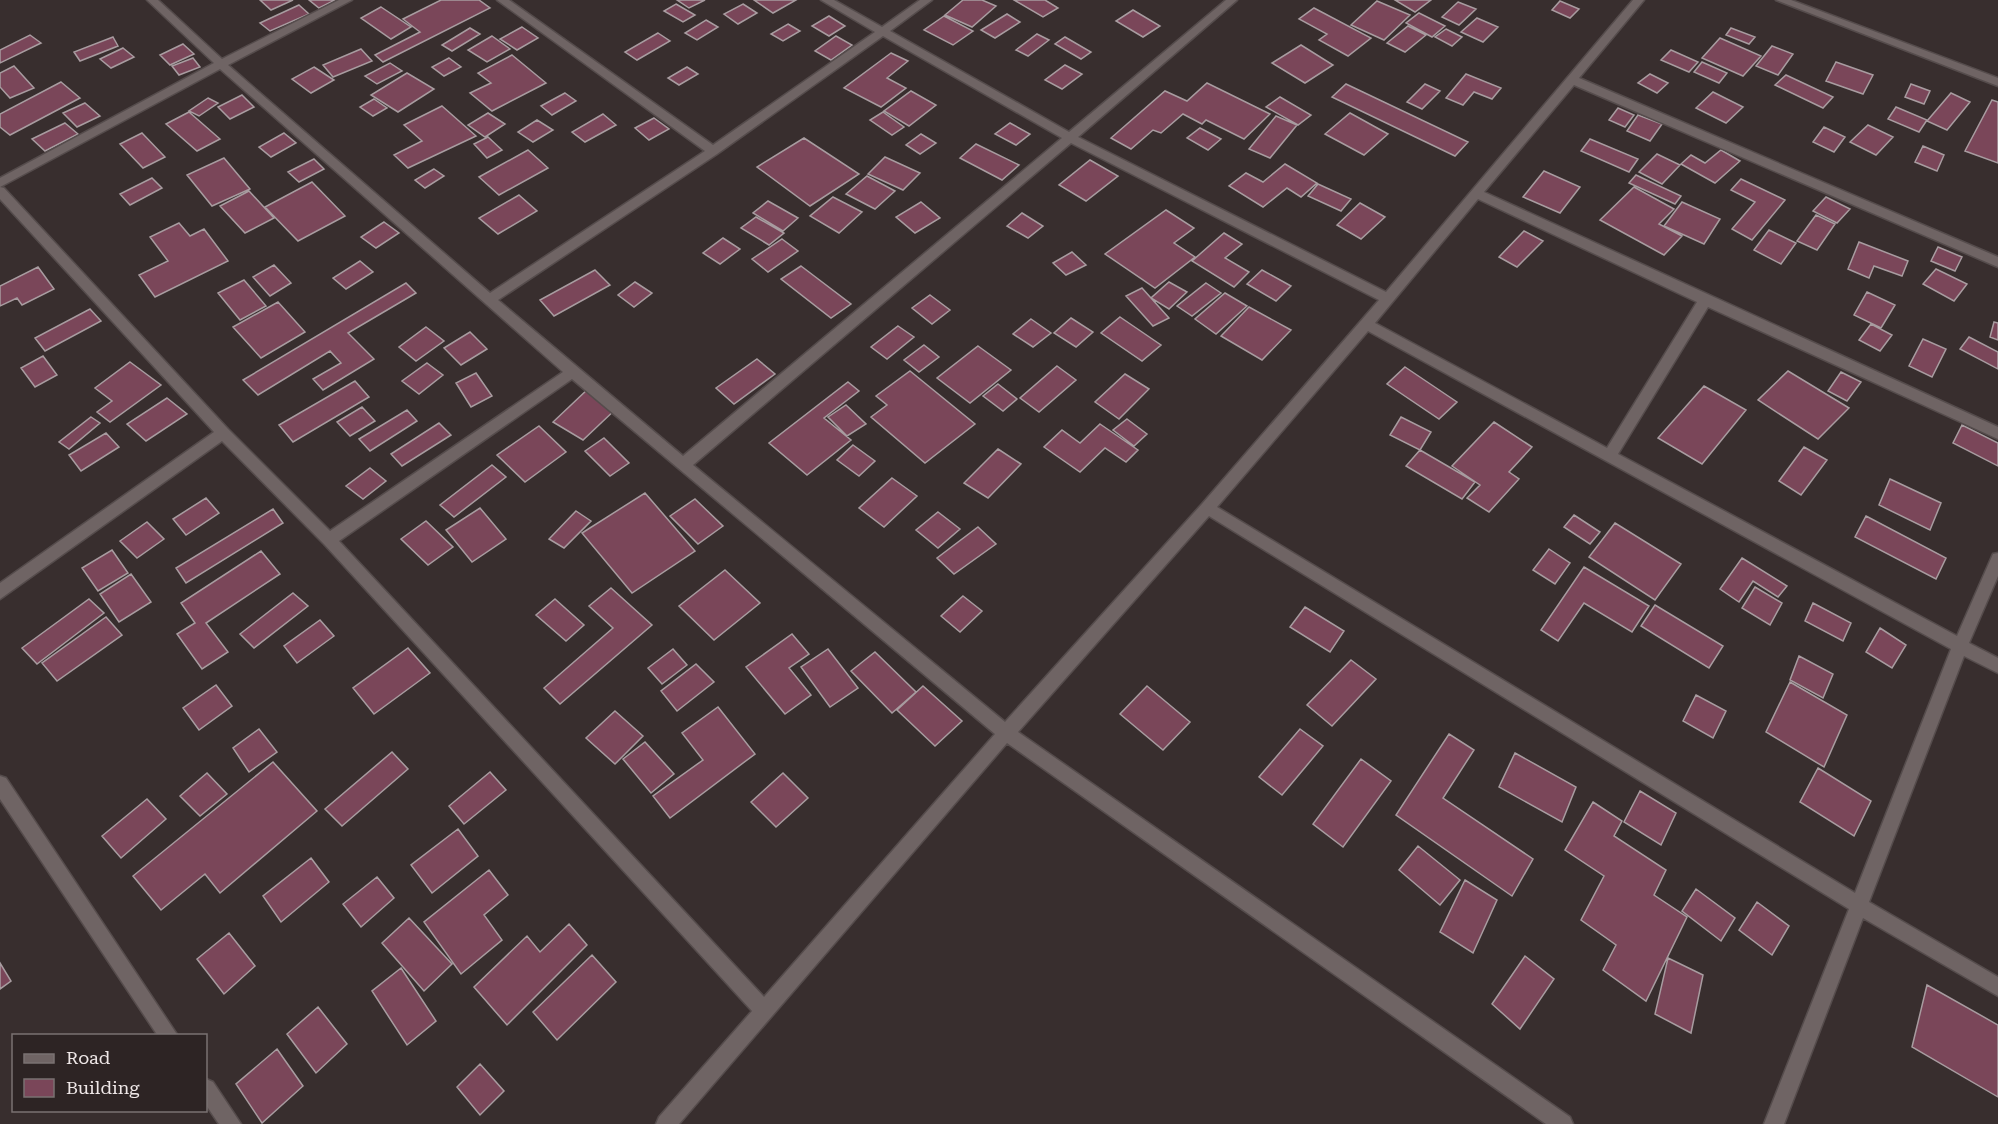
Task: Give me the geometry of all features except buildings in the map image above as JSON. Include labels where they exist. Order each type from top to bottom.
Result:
[{"type":"street","points":[[152,0],[221,64],[572,372],[1006,733],[1563,1124]]},
{"type":"street","points":[[347,0],[221,64],[2,194],[223,433],[329,540],[765,1011]]},
{"type":"street","points":[[502,0],[713,151]]},
{"type":"street","points":[[826,0],[1071,138],[1387,298]]},
{"type":"street","points":[[489,300],[713,151],[927,0]]},
{"type":"street","points":[[683,465],[1232,0]]},
{"type":"street","points":[[666,1124],[1006,733],[1207,508],[1477,194],[1639,0]]},
{"type":"street","points":[[1781,0],[1998,82]]},
{"type":"street","points":[[1573,80],[1998,262]]},
{"type":"street","points":[[1477,194],[1998,432]]},
{"type":"street","points":[[1609,456],[1705,300]]},
{"type":"street","points":[[1366,324],[1998,666]]},
{"type":"street","points":[[329,540],[572,372]]},
{"type":"street","points":[[0,592],[223,433]]},
{"type":"street","points":[[1207,508],[1858,905],[1998,987]]},
{"type":"street","points":[[1774,1124],[1960,646],[1998,559]]},
{"type":"street","points":[[0,784],[168,1034]]},
{"type":"street","points":[[207,1090],[231,1124]]}]
